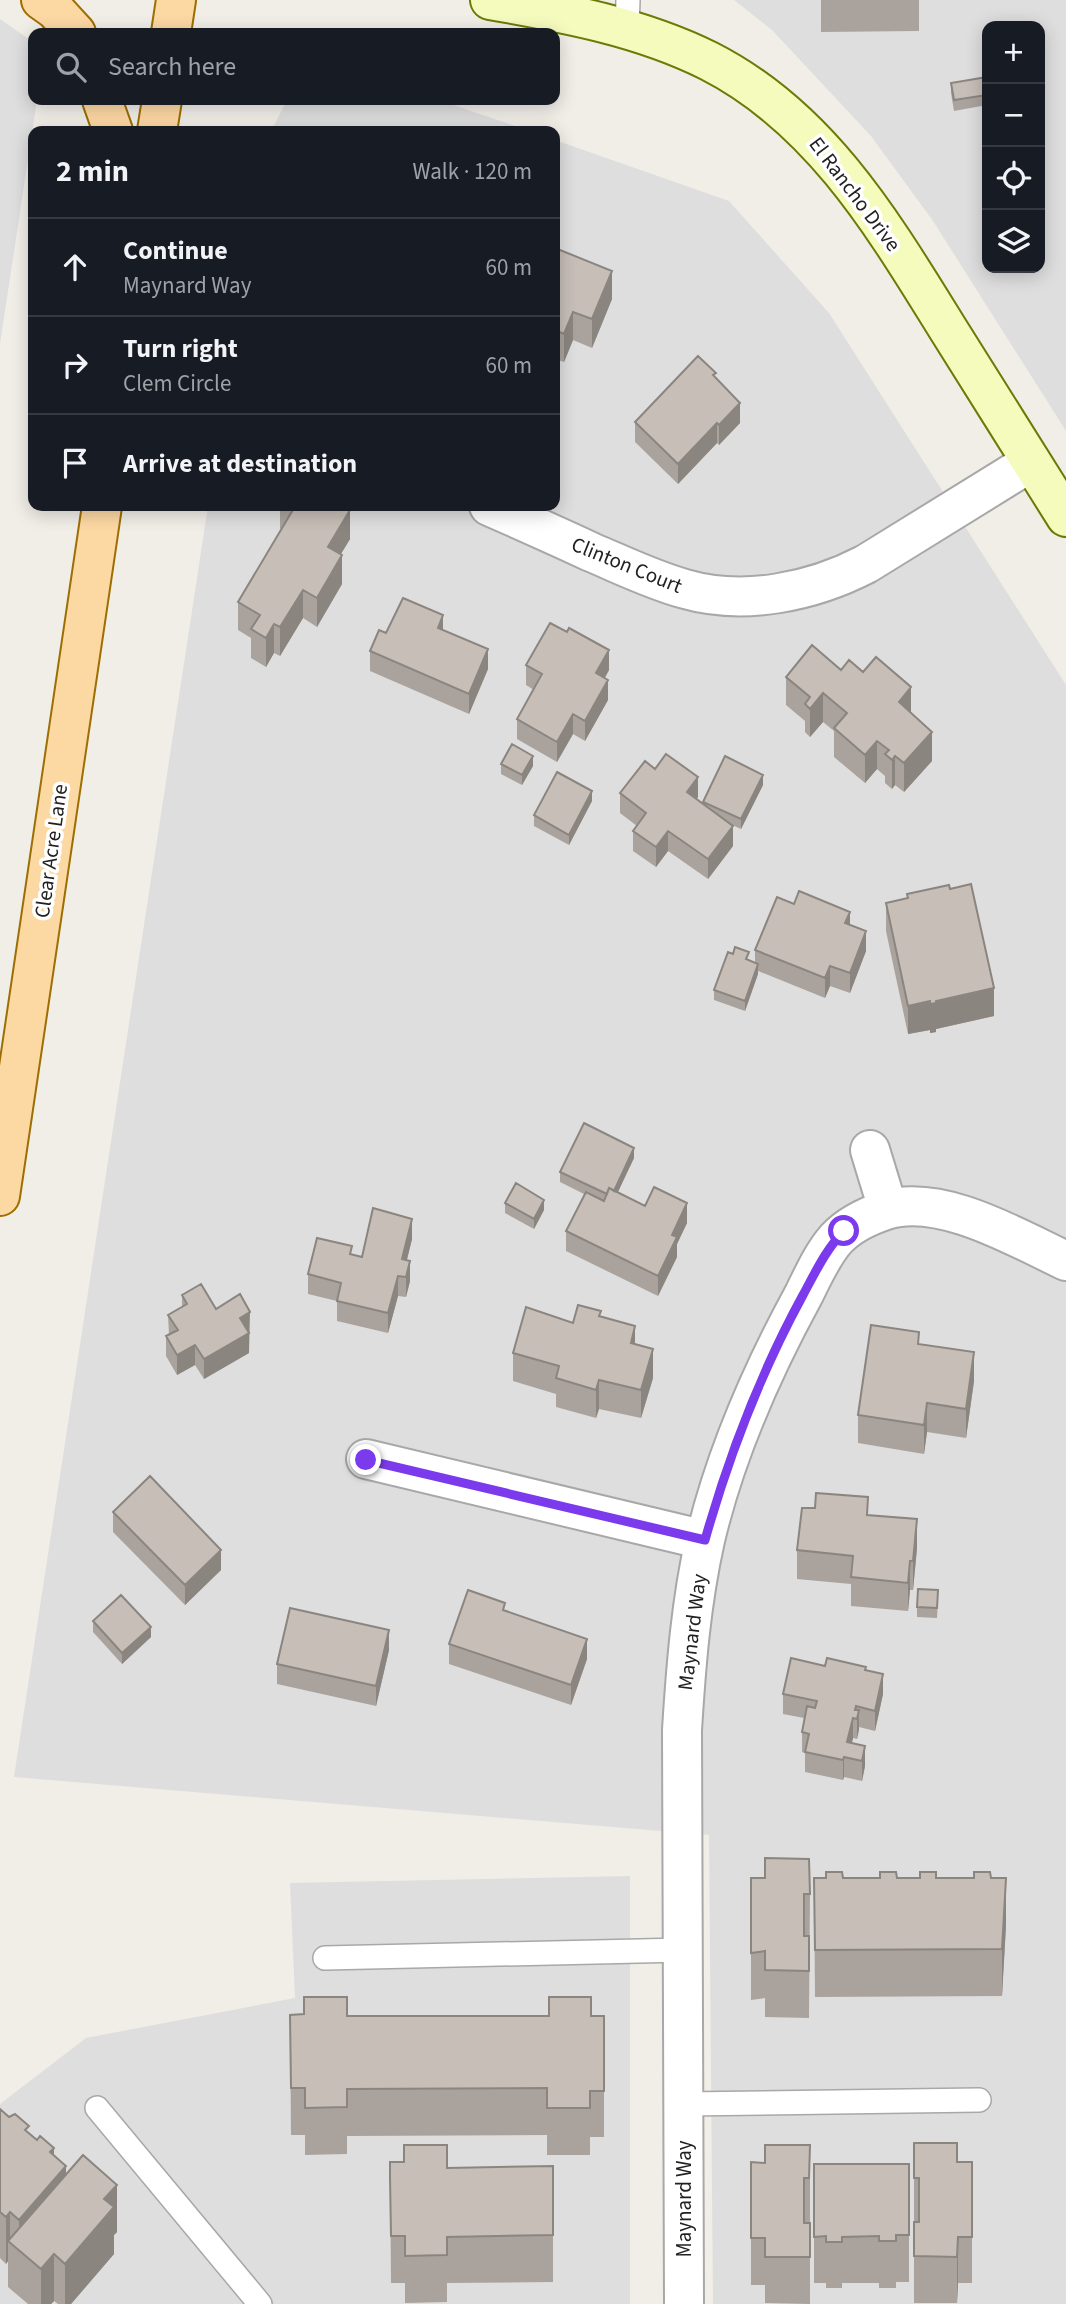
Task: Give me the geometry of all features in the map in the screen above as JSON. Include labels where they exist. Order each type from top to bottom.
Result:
[{"type":"main road","points":[[41,0],[55,10],[71,28]]},
{"type":"main road","points":[[172,28],[176,0]]},
{"type":"main road","name":"El Rancho Drive","points":[[491,0],[627,14],[746,84],[809,133],[840,167],[876,218],[1066,517]]},
{"type":"main road","points":[[104,105],[111,126]]},
{"type":"main road","points":[[158,126],[161,105]]},
{"type":"main road","name":"Clear Acre Lane","points":[[0,1196],[101,511]]},
{"type":"street","name":"Clinton Court","points":[[500,511],[646,577],[688,590],[721,595],[769,594],[820,583],[855,570],[887,553],[1031,462]]},
{"type":"street","points":[[870,1150],[888,1209]]},
{"type":"street","name":"Maynard Way","points":[[684,2304],[682,1730],[689,1634],[705,1540],[721,1484],[750,1408],[785,1329],[834,1241],[844,1231],[863,1219],[888,1209],[910,1207],[956,1212],[984,1222],[1066,1261]]},
{"type":"street","points":[[366,1460],[705,1540]]},
{"type":"lane","points":[[326,1958],[683,1950]]},
{"type":"lane","points":[[684,2104],[979,2100]]},
{"type":"lane","points":[[97,2108],[260,2304]]},
{"type":"shaded area","points":[[734,0],[1066,0],[1066,431],[933,221],[871,136],[772,30]]},
{"type":"shaded area","points":[[0,19],[28,39],[28,105],[36,105],[33,126],[28,126],[28,159],[0,344]]},
{"type":"shaded area","points":[[284,105],[454,105],[515,126],[274,126]]},
{"type":"shaded area","points":[[560,142],[729,201],[829,313],[1066,685],[1066,2304],[713,2304],[709,1835],[14,1777],[207,511],[560,511]]},
{"type":"shaded area","points":[[630,1876],[630,2304],[0,2304],[0,2104],[86,2038],[295,1998],[290,1883]]},
{"type":"building","points":[[982,78],[982,96],[954,100],[951,83]]},
{"type":"building","points":[[560,250],[612,271],[592,319],[573,312],[564,334],[560,332]]},
{"type":"building","points":[[698,356],[740,403],[678,464],[635,422]]},
{"type":"building","points":[[292,511],[349,511],[328,547],[342,555],[317,598],[303,590],[280,627],[274,624],[266,638],[251,629],[260,615],[238,602]]},
{"type":"building","points":[[403,598],[443,615],[438,628],[488,649],[469,694],[370,651],[379,630],[386,633]]},
{"type":"building","points":[[550,623],[567,632],[569,628],[609,650],[596,673],[608,680],[585,721],[573,714],[557,742],[517,719],[542,674],[526,665]]},
{"type":"building","points":[[812,645],[841,670],[849,660],[863,672],[876,657],[911,687],[899,702],[932,732],[904,763],[895,756],[892,760],[885,754],[889,750],[877,741],[865,755],[834,728],[847,713],[823,693],[810,709],[805,704],[810,697],[786,677]]},
{"type":"building","points":[[512,744],[533,756],[522,775],[501,764]]},
{"type":"building","points":[[666,754],[698,777],[687,792],[733,826],[708,859],[668,831],[656,847],[633,831],[646,813],[620,793],[645,761],[655,769]]},
{"type":"building","points":[[725,756],[763,775],[741,819],[703,802]]},
{"type":"building","points":[[557,772],[592,791],[569,835],[534,815]]},
{"type":"building","points":[[971,884],[994,988],[936,1003],[930,1004],[930,1001],[908,1006],[886,903],[908,898],[907,894],[949,885],[950,889]]},
{"type":"building","points":[[799,891],[850,912],[845,923],[866,931],[850,973],[830,966],[825,978],[755,950],[777,897],[794,904]]},
{"type":"building","points":[[735,947],[749,952],[746,959],[758,964],[745,1001],[714,990],[728,952],[733,954]]},
{"type":"building","points":[[584,1123],[634,1148],[614,1191],[609,1188],[607,1194],[560,1172]]},
{"type":"building","points":[[516,1183],[544,1200],[534,1219],[505,1203]]},
{"type":"building","points":[[654,1187],[687,1203],[672,1235],[677,1237],[658,1276],[566,1231],[586,1192],[604,1201],[609,1188],[645,1206]]},
{"type":"building","points":[[373,1208],[412,1219],[402,1259],[410,1261],[406,1277],[398,1276],[388,1313],[337,1301],[341,1283],[308,1274],[317,1238],[352,1246],[350,1254],[362,1257]]},
{"type":"building","points":[[201,1284],[216,1309],[240,1294],[250,1312],[240,1318],[249,1333],[204,1359],[195,1345],[177,1355],[166,1336],[178,1330],[168,1315],[187,1304],[182,1295]]},
{"type":"building","points":[[578,1305],[601,1311],[599,1316],[635,1326],[631,1343],[653,1349],[641,1390],[599,1380],[596,1390],[556,1378],[559,1366],[513,1353],[526,1307],[573,1323]]},
{"type":"building","points":[[871,1325],[919,1332],[918,1344],[974,1352],[966,1409],[927,1403],[924,1425],[858,1415]]},
{"type":"building","points":[[150,1476],[221,1550],[185,1585],[113,1512]]},
{"type":"building","points":[[816,1493],[868,1497],[867,1515],[917,1519],[908,1583],[851,1577],[853,1556],[797,1550],[802,1508],[815,1508]]},
{"type":"building","points":[[918,1589],[938,1590],[937,1608],[917,1607]]},
{"type":"building","points":[[468,1590],[505,1603],[503,1610],[587,1639],[571,1685],[449,1644]]},
{"type":"building","points":[[121,1595],[151,1627],[122,1653],[93,1621]]},
{"type":"building","points":[[290,1608],[389,1630],[376,1686],[277,1664]]},
{"type":"building","points":[[791,1658],[825,1666],[827,1658],[883,1674],[875,1711],[856,1706],[855,1710],[859,1710],[857,1719],[853,1718],[847,1742],[865,1746],[862,1761],[805,1752],[809,1734],[802,1732],[807,1706],[815,1708],[817,1701],[783,1694]]},
{"type":"building","points":[[765,1858],[809,1859],[810,1894],[804,1894],[804,1936],[809,1936],[809,1971],[765,1970],[765,1951],[751,1953],[751,1878],[765,1878]]},
{"type":"building","points":[[826,1872],[842,1872],[843,1878],[880,1878],[880,1872],[896,1872],[897,1878],[920,1878],[920,1872],[936,1872],[936,1878],[974,1878],[974,1872],[990,1872],[991,1878],[1006,1878],[1002,1949],[815,1950],[814,1878],[826,1878]]},
{"type":"building","points":[[304,1997],[347,1997],[347,2016],[549,2016],[549,1997],[591,1997],[591,2016],[604,2016],[604,2091],[590,2091],[590,2108],[547,2108],[547,2088],[347,2089],[347,2107],[305,2108],[305,2088],[291,2088],[290,2015],[304,2014]]},
{"type":"building","points":[[0,2109],[9,2117],[15,2114],[29,2126],[25,2130],[37,2140],[40,2136],[54,2148],[50,2152],[66,2166],[19,2220],[10,2212],[6,2217],[0,2212]]},
{"type":"building","points":[[914,2143],[957,2143],[957,2162],[972,2162],[972,2237],[958,2237],[957,2257],[914,2256],[914,2222],[919,2222],[919,2178],[914,2178]]},
{"type":"building","points":[[404,2145],[447,2145],[447,2168],[553,2166],[553,2235],[447,2237],[447,2255],[405,2256],[405,2236],[391,2236],[390,2177],[390,2162],[404,2162]]},
{"type":"building","points":[[765,2145],[810,2145],[809,2178],[804,2178],[804,2223],[810,2223],[810,2257],[765,2257],[765,2238],[751,2238],[751,2162],[765,2163]]},
{"type":"building","points":[[83,2155],[117,2185],[104,2199],[114,2207],[65,2264],[54,2254],[41,2269],[8,2241]]},
{"type":"building","points":[[814,2164],[909,2164],[909,2235],[896,2235],[896,2241],[879,2241],[879,2236],[842,2237],[842,2242],[826,2242],[826,2236],[814,2237]]},
{"type":"route","points":[[366,1460],[705,1540],[738,1438],[785,1329],[825,1255],[844,1231]]}]
